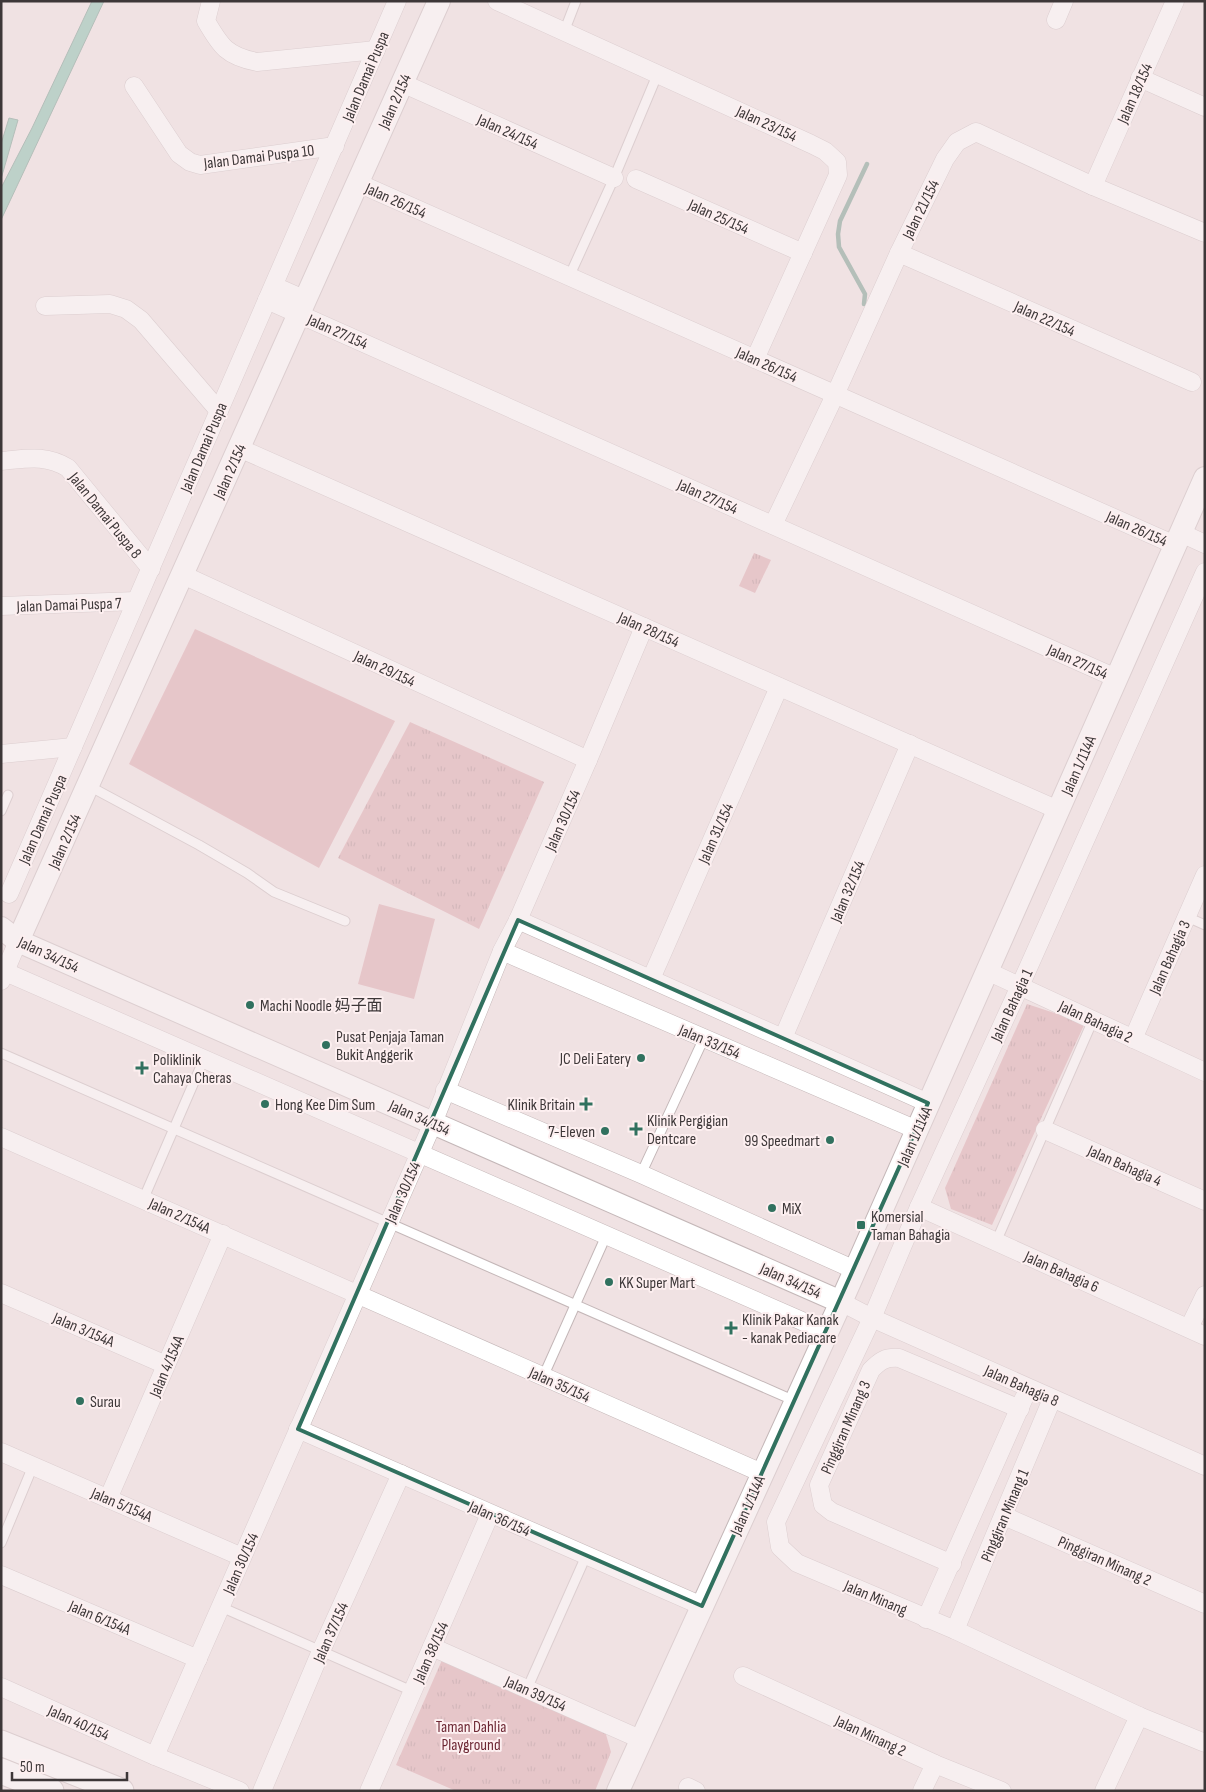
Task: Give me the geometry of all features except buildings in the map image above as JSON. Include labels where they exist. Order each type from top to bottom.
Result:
[{"type":"main road","points":[[1,1743],[121,1791]]},
{"type":"main road","points":[[1,1771],[51,1791]]},
{"type":"street","points":[[211,1],[206,21],[216,39],[227,51],[240,59],[257,62],[376,50]]},
{"type":"street","name":"Jalan Damai Puspa","points":[[9,894],[398,1]]},
{"type":"street","name":"Jalan 2/154","points":[[10,934],[88,786],[439,1]]},
{"type":"street","name":"Jalan 23/154","points":[[497,1],[825,151],[837,162],[838,175],[755,359]]},
{"type":"street","points":[[1056,20],[1064,1]]},
{"type":"street","name":"Jalan 18/154","points":[[1093,186],[1175,1]]},
{"type":"street","points":[[1140,78],[1205,107]]},
{"type":"street","name":"Jalan 24/154","points":[[402,83],[614,178]]},
{"type":"street","name":"Jalan Damai Puspa 10","points":[[134,86],[179,154],[190,162],[200,165],[334,146]]},
{"type":"street","name":"Jalan 21/154","points":[[773,525],[835,395],[899,253],[945,159],[957,142],[976,132],[1093,186],[1205,233]]},
{"type":"street","name":"Jalan 25/154","points":[[636,179],[803,254]]},
{"type":"street","name":"Jalan 26/154","points":[[358,183],[835,395],[1178,539],[1205,544]]},
{"type":"street","name":"Jalan 22/154","points":[[899,253],[1192,382]]},
{"type":"street","name":"Jalan 27/154","points":[[271,293],[773,525],[1116,678]]},
{"type":"street","points":[[45,306],[110,304],[126,309],[141,320],[219,411]]},
{"type":"street","name":"Jalan 28/154","points":[[239,448],[1058,810]]},
{"type":"street","name":"Jalan Damai Puspa 8","points":[[1,461],[39,458],[57,462],[68,468],[150,569]]},
{"type":"street","name":"Jalan 1/114A","points":[[618,1791],[640,1739],[841,1302],[1205,478]]},
{"type":"street","name":"Jalan Bahagia 1","points":[[872,1318],[918,1207],[1020,986],[1205,572]]},
{"type":"street","name":"Jalan 29/154","points":[[183,575],[588,760]]},
{"type":"street","name":"Jalan Damai Puspa 7","points":[[1,606],[136,601]]},
{"type":"street","name":"Jalan 30/154","points":[[155,1756],[433,1123],[502,951],[518,920],[644,627]]},
{"type":"street","name":"Jalan 31/154","points":[[651,980],[780,687]]},
{"type":"street","name":"Jalan 32/154","points":[[783,1038],[910,744]]},
{"type":"street","points":[[1,754],[73,747]]},
{"type":"street","name":"Jalan Bahagia 3","points":[[1133,1039],[1205,875]]},
{"type":"street","name":"Jalan 33/154","points":[[518,920],[928,1104]]},
{"type":"street","points":[[3,974],[10,934]]},
{"type":"street","name":"Jalan 34/154","points":[[10,934],[433,1123],[841,1302]]},
{"type":"street","name":"Jalan 33/154","points":[[502,951],[917,1130]]},
{"type":"street","name":"Jalan Bahagia 2","points":[[987,971],[1205,1072]]},
{"type":"street","name":"Jalan 34/154","points":[[3,974],[204,1059],[827,1332]]},
{"type":"street","points":[[445,1090],[641,1174],[855,1270]]},
{"type":"street","name":"Jalan Bahagia 4","points":[[1045,1130],[1205,1201]]},
{"type":"street","name":"Jalan 2/154A","points":[[1,1137],[358,1294]]},
{"type":"street","name":"Jalan Bahagia 6","points":[[918,1207],[1205,1336]]},
{"type":"street","name":"Jalan 4/154A","points":[[108,1498],[223,1234]]},
{"type":"street","name":"Jalan 3/154A","points":[[1,1293],[166,1365]]},
{"type":"street","name":"Jalan 35/154","points":[[358,1294],[762,1474]]},
{"type":"street","points":[[1188,1328],[1205,1295]]},
{"type":"street","name":"Jalan Bahagia 8","points":[[841,1302],[872,1318],[1205,1466]]},
{"type":"street","name":"Jalan Minang","points":[[872,1318],[776,1522],[780,1547],[797,1563],[955,1630],[1140,1716],[1205,1743]]},
{"type":"street","name":"Pinggiran Minang 3","points":[[952,1564],[832,1512],[823,1505],[819,1485],[871,1370],[881,1360],[889,1357],[899,1358],[1020,1409]]},
{"type":"street","points":[[926,1619],[952,1564],[1028,1388]]},
{"type":"street","name":"Pinggiran Minang 1","points":[[955,1630],[1052,1399]]},
{"type":"street","name":"Jalan 36/154","points":[[298,1430],[702,1606]]},
{"type":"street","name":"Jalan 5/154A","points":[[1,1452],[242,1557]]},
{"type":"street","name":"Jalan 37/154","points":[[262,1791],[401,1474]]},
{"type":"street","name":"Jalan 38/154","points":[[369,1791],[490,1514]]},
{"type":"street","name":"Pinggiran Minang 2","points":[[1004,1516],[1205,1604]]},
{"type":"street","name":"Jalan 6/154A","points":[[1,1575],[198,1659]]},
{"type":"street","name":"Jalan 39/154","points":[[432,1647],[640,1739]]},
{"type":"street","name":"Jalan Minang 2","points":[[743,1676],[935,1764],[1002,1791]]},
{"type":"street","name":"Jalan 40/154","points":[[1,1687],[155,1756],[240,1791]]},
{"type":"street","points":[[1104,1791],[1140,1716]]},
{"type":"street","points":[[922,1791],[935,1764]]},
{"type":"lane","points":[[564,32],[576,1]]},
{"type":"lane","points":[[569,277],[614,178],[658,73]]},
{"type":"lane","points":[[88,786],[199,845],[247,873],[274,892],[345,921]]},
{"type":"lane","points":[[1,811],[8,795]]},
{"type":"lane","points":[[1186,917],[1205,925]]},
{"type":"lane","points":[[996,1242],[1093,1020]]},
{"type":"lane","points":[[641,1174],[704,1038]]},
{"type":"lane","points":[[1,1053],[795,1401]]},
{"type":"lane","points":[[143,1200],[204,1059]]},
{"type":"lane","points":[[543,1377],[606,1236]]},
{"type":"lane","points":[[1,1543],[33,1466]]},
{"type":"lane","points":[[527,1689],[586,1556]]},
{"type":"lane","points":[[221,1607],[412,1691]]},
{"type":"highlighted area","points":[[518,920],[928,1103],[702,1606],[298,1429]]},
{"type":"green space","points":[[754,553],[771,560],[755,593],[739,586]]},
{"type":"green space","points":[[195,629],[395,721],[319,868],[129,764]]},
{"type":"green space","points":[[410,722],[544,782],[479,929],[338,858]]},
{"type":"green space","points":[[379,904],[435,919],[414,999],[358,984]]},
{"type":"green space","points":[[1027,1004],[1085,1023],[992,1225],[951,1209],[945,1188]]},
{"type":"green space","name":"Taman Dahlia Playground","points":[[442,1660],[605,1731],[611,1752],[595,1791],[456,1791],[396,1765]]},
{"type":"shaded area","points":[[92,1],[104,1],[1,220],[1,188],[32,128]]},
{"type":"shaded area","points":[[9,118],[18,120],[1,179],[1,144]]},
{"type":"waterway","points":[[864,304],[865,294],[839,247],[838,234],[840,221],[867,164]]},
{"type":"place","name":"Machi Noodle 妈子面","points":[[250,1005]]},
{"type":"place","name":"Pusat Penjaja Taman Bukit Anggerik","points":[[326,1045]]},
{"type":"place","name":"JC Deli Eatery","points":[[641,1058]]},
{"type":"place","name":"Poliklinik Cahaya Cheras","points":[[142,1068]]},
{"type":"place","name":"Hong Kee Dim Sum","points":[[265,1104]]},
{"type":"place","name":"Klinik Britain","points":[[586,1104]]},
{"type":"place","name":"Klinik Pergigian Dentcare","points":[[636,1129]]},
{"type":"place","name":"7-Eleven","points":[[605,1131]]},
{"type":"place","name":"99 Speedmart","points":[[830,1140]]},
{"type":"place","name":"MiX","points":[[772,1208]]},
{"type":"place","name":"Komersial Taman Bahagia","points":[[861,1225]]},
{"type":"place","name":"KK Super Mart","points":[[609,1282]]},
{"type":"place","name":"Klinik Pakar Kanak - kanak Pediacare","points":[[731,1328]]},
{"type":"place","name":"Surau","points":[[80,1401]]}]
